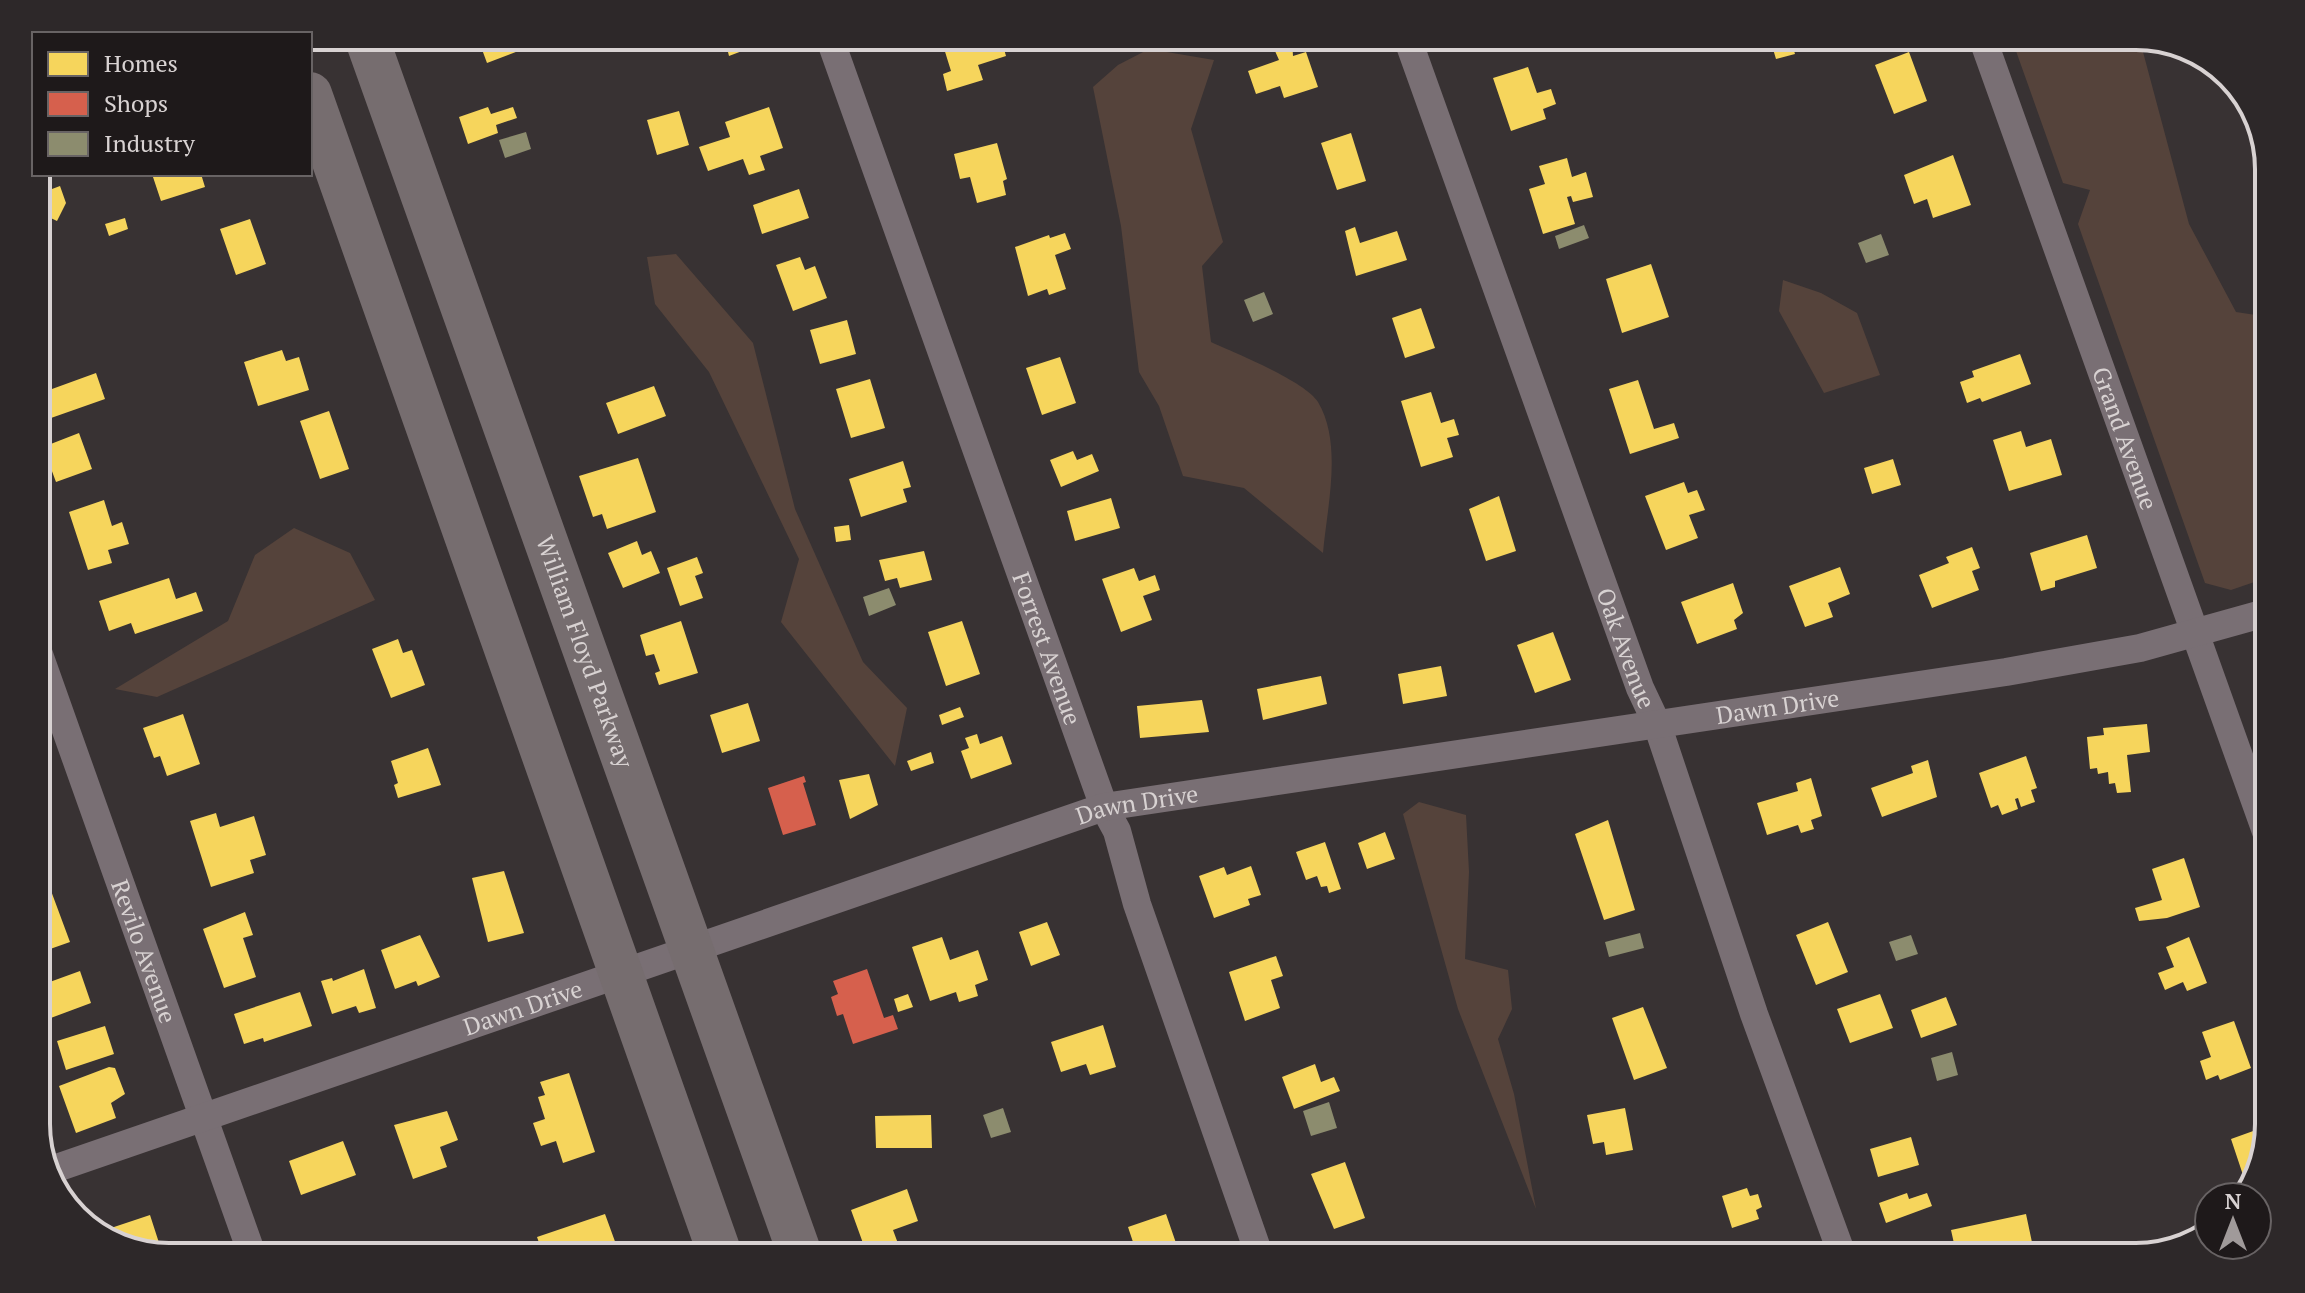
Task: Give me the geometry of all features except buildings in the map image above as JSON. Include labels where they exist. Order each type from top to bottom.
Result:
[{"type":"highway","name":"William Floyd Parkway","points":[[371,50],[796,1243]]},
{"type":"highway","points":[[312,100],[716,1243]]},
{"type":"street","name":"Forrest Avenue","points":[[834,50],[1104,807],[1117,831],[1137,904],[1255,1243]]},
{"type":"street","name":"Oak Avenue","points":[[1412,50],[1572,502],[1640,688],[1657,724],[1749,999],[1838,1243]]},
{"type":"street","name":"Grand Avenue","points":[[1987,50],[2255,800]]},
{"type":"street","name":"Dawn Drive","points":[[58,1167],[621,976],[1104,807],[2006,672],[2140,648],[2255,616]]},
{"type":"street","name":"Revilo Avenue","points":[[50,686],[248,1243]]},
{"type":"shaded area","points":[[1147,50],[1214,60],[1191,129],[1223,242],[1202,266],[1211,342],[1285,377],[1318,402],[1326,419],[1332,456],[1323,553],[1244,488],[1183,476],[1159,406],[1139,372],[1121,226],[1093,87],[1118,65]]},
{"type":"shaded area","points":[[2016,50],[2143,50],[2189,224],[2236,312],[2255,315],[2255,582],[2231,590],[2205,583],[2078,224],[2090,190],[2063,183]]},
{"type":"shaded area","points":[[676,254],[753,343],[795,509],[863,662],[907,708],[895,766],[781,622],[799,559],[709,372],[655,304],[647,257]]},
{"type":"shaded area","points":[[1783,280],[1821,293],[1857,313],[1880,375],[1824,393],[1779,311]]},
{"type":"shaded area","points":[[294,528],[350,553],[375,600],[157,697],[115,689],[228,621],[255,555]]},
{"type":"shaded area","points":[[1419,802],[1466,815],[1469,872],[1465,959],[1508,970],[1512,1009],[1498,1039],[1514,1094],[1536,1209],[1458,1009],[1403,814]]}]
